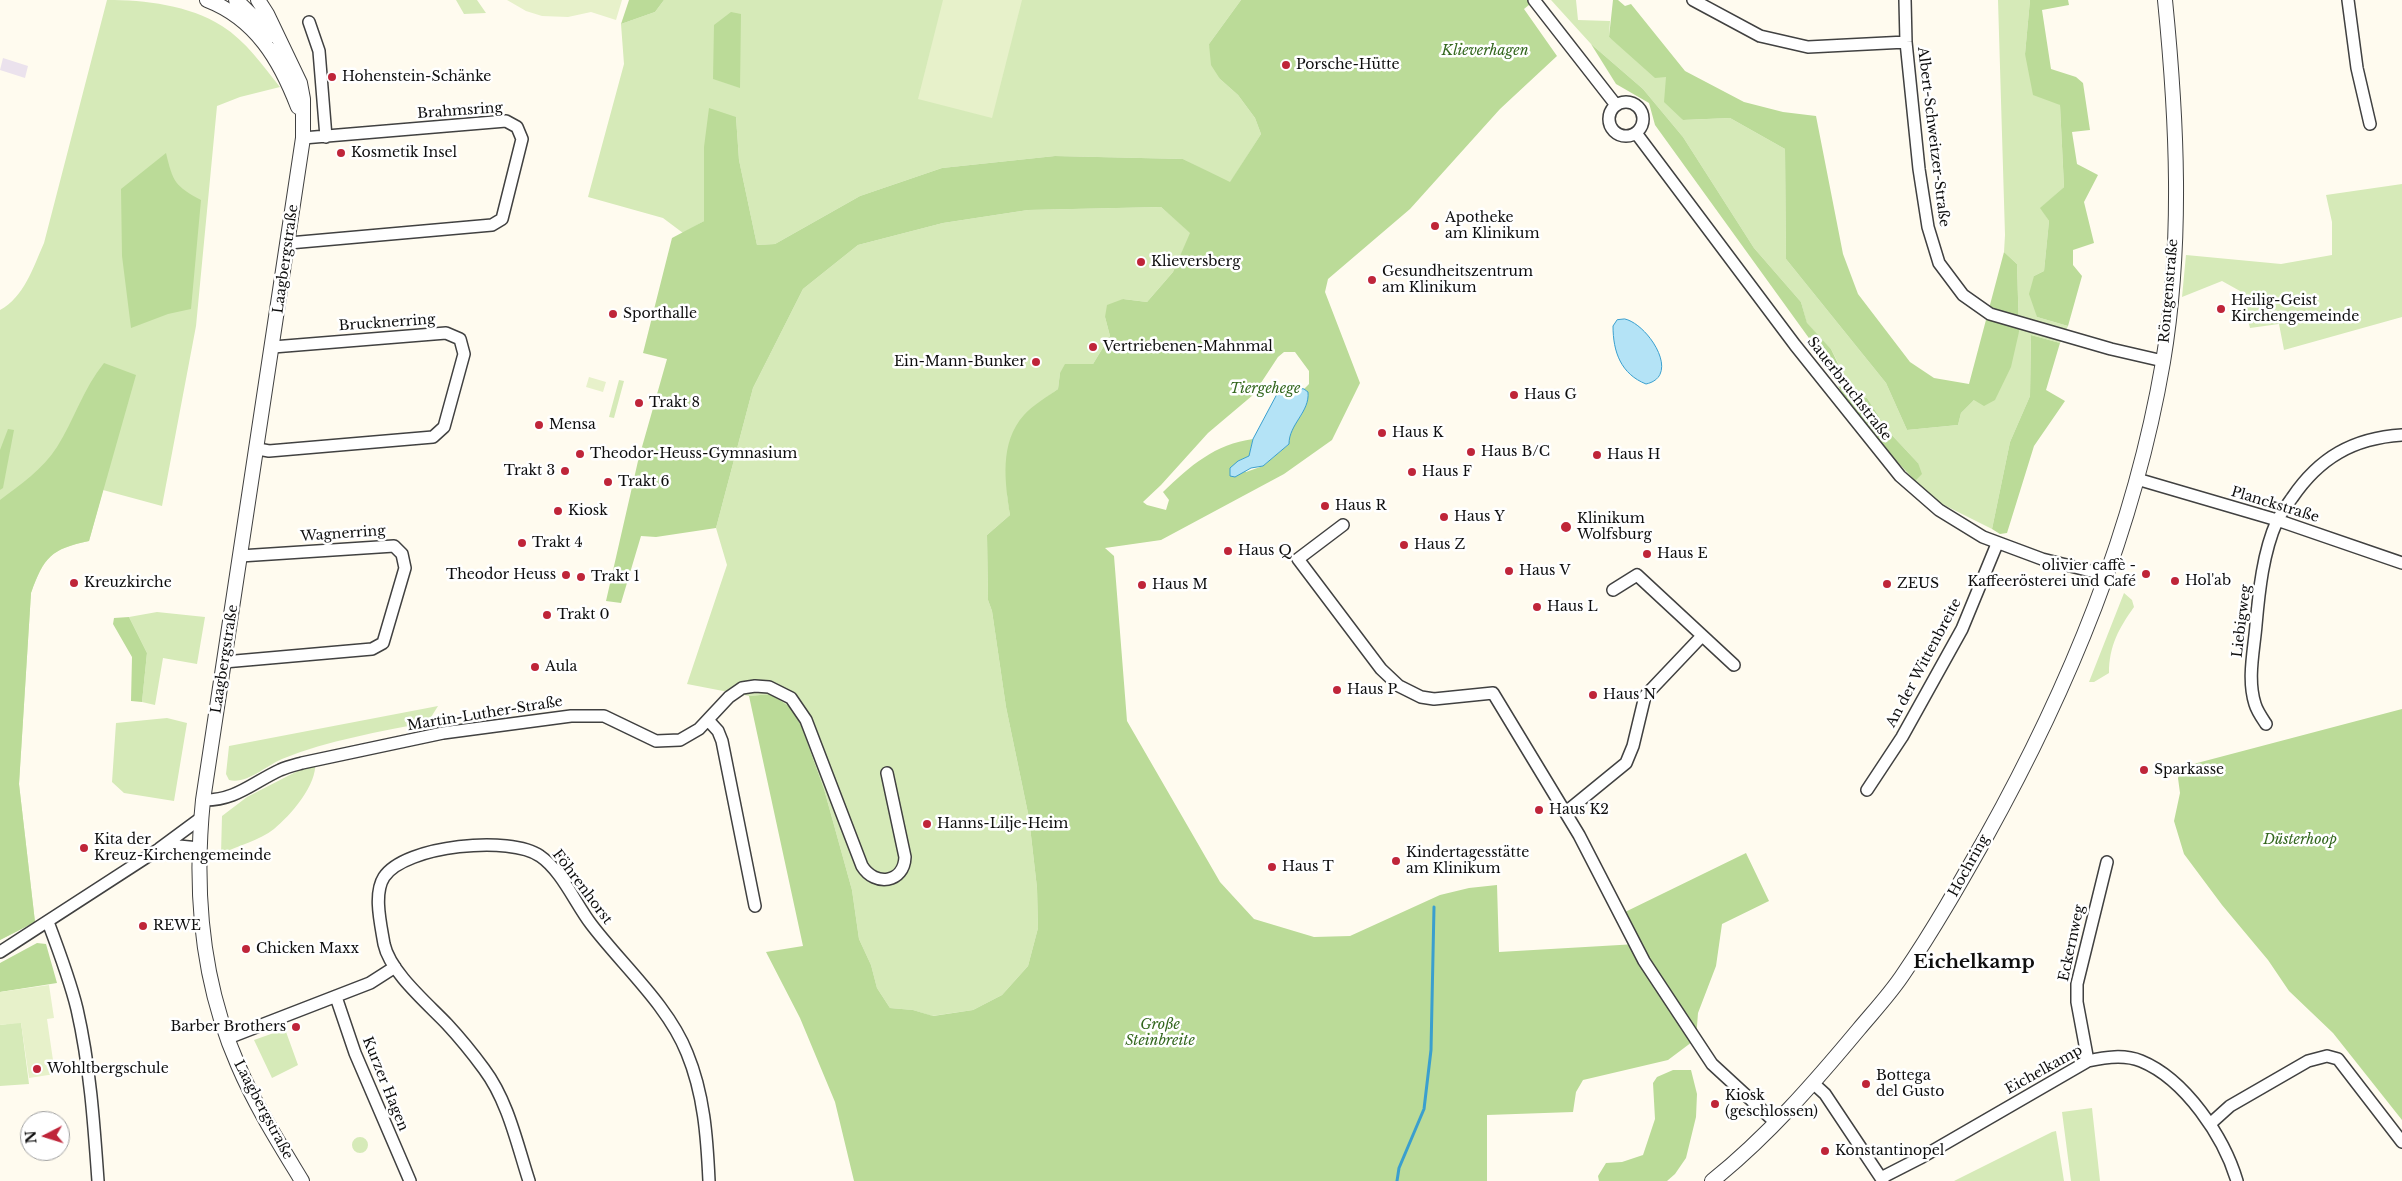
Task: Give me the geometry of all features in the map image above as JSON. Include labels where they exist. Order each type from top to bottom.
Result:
[{"type":"street","name":"Laagbergstraße","points":[[207,0],[228,10],[261,37],[281,66],[302,119]]},
{"type":"street","name":"Laagbergstraße","points":[[236,0],[264,26],[284,49]]},
{"type":"street","name":"Laagbergstraße","points":[[258,0],[267,14],[300,83],[303,138],[258,449],[203,800],[199,848],[200,914],[206,958],[237,1064],[253,1097],[302,1181]]},
{"type":"street","points":[[1534,0],[1616,105]]},
{"type":"street","points":[[1693,0],[1760,36],[1808,47],[1906,42]]},
{"type":"street","name":"Albert-Schweitzer-Straße","points":[[1905,0],[1906,42],[1928,227],[1938,263],[1963,295],[1990,314],[2111,349],[2163,361]]},
{"type":"street","name":"Röntgenstraße","points":[[2107,576],[2137,479],[2163,361],[2174,252],[2176,170],[2172,78],[2164,0]]},
{"type":"street","points":[[2348,0],[2357,68],[2370,124]]},
{"type":"street","points":[[309,22],[319,51],[326,137]]},
{"type":"street","points":[[1628,102],[1640,109],[1643,122],[1636,133],[1623,136],[1612,129],[1609,116],[1616,105],[1628,102]]},
{"type":"street","name":"Brahmsring","points":[[289,243],[492,225],[502,219],[522,139],[517,127],[506,121],[303,138]]},
{"type":"street","name":"Sauerbruchstraße","points":[[1636,133],[1796,345],[1900,476],[1939,510],[1997,544],[2042,559],[2107,576]]},
{"type":"street","name":"Brucknerring","points":[[258,449],[270,451],[433,437],[444,427],[464,354],[460,339],[446,333],[273,347]]},
{"type":"street","name":"Liebigweg","points":[[2266,724],[2255,704],[2251,674],[2259,598],[2267,555],[2277,520],[2301,484],[2335,455],[2356,443],[2378,436],[2402,435]]},
{"type":"street","name":"Planckstraße","points":[[2137,479],[2277,520],[2402,563]]},
{"type":"street","points":[[1343,525],[1298,560],[1381,670],[1399,686],[1421,697],[1450,698],[1493,693],[1579,835],[1644,961],[1701,1048],[1730,1082],[1775,1122]]},
{"type":"street","name":"An der Wittenbreite","points":[[1867,790],[1906,730],[1962,629],[1997,544]]},
{"type":"street","name":"Wagnerring","points":[[224,662],[378,646],[383,643],[387,636],[405,568],[402,554],[394,546],[240,556]]},
{"type":"street","points":[[1613,590],[1637,575],[1701,637],[1734,665]]},
{"type":"street","name":"Hochring","points":[[1712,1181],[1814,1083],[1902,976],[1938,921],[2025,766],[2084,637],[2107,576]]},
{"type":"street","points":[[1566,812],[1626,763],[1633,746],[1644,696],[1701,637]]},
{"type":"street","name":"Martin-Luther-Straße","points":[[203,800],[219,800],[234,795],[281,770],[302,763],[450,732],[571,716],[604,716],[645,738],[668,742],[691,736],[729,697],[742,688],[755,686],[769,687],[791,698],[806,720],[862,866],[867,874],[883,880],[892,879],[901,872],[905,866],[906,858],[887,773]]},
{"type":"street","points":[[708,720],[718,731],[722,741],[755,906]]},
{"type":"street","points":[[0,952],[159,849],[201,818]]},
{"type":"street","points":[[159,849],[179,846],[199,848]]},
{"type":"street","name":"Föhrenhorst","points":[[529,1181],[503,1104],[486,1070],[395,967],[384,945],[380,897],[380,886],[384,876],[396,866],[429,853],[452,848],[517,846],[530,850],[542,857],[558,876],[591,924],[655,1002],[686,1052],[703,1107],[709,1181]]},
{"type":"street","name":"Eckernweg","points":[[2088,1061],[2077,1002],[2077,984],[2107,862]]},
{"type":"street","points":[[48,922],[69,982],[85,1048],[98,1181]]},
{"type":"street","points":[[228,1038],[336,997],[370,982],[395,967]]},
{"type":"street","name":"Kurzer Hagen","points":[[336,997],[355,1054],[410,1181]]},
{"type":"street","points":[[2210,1124],[2230,1106],[2290,1071],[2308,1061],[2327,1056],[2338,1059],[2402,1142]]},
{"type":"street","name":"Eichelkamp","points":[[1814,1083],[1825,1094],[1882,1179],[2088,1061],[2104,1057],[2122,1057],[2141,1061],[2179,1088],[2210,1124],[2226,1152],[2237,1181]]},
{"type":"shaded area","points":[[3,58],[28,66],[25,78],[0,70]]},
{"type":"green space","points":[[107,0],[166,5],[209,19],[239,39],[254,54],[280,87],[240,97],[217,106],[196,326],[162,506],[103,490],[89,541],[66,547],[51,556],[40,571],[31,593],[19,784],[35,922],[0,940],[0,310],[22,290],[44,243]]},
{"type":"green space","points":[[456,0],[477,0],[486,13],[464,14]]},
{"type":"green space","points":[[507,0],[622,0],[616,20],[591,12],[568,17],[542,16],[526,11]]},
{"type":"green space","points":[[629,0],[664,0],[655,12],[621,24]]},
{"type":"green space","points":[[664,0],[1241,0],[1209,44],[1220,79],[1238,95],[1255,118],[1261,134],[1230,183],[1183,159],[1055,156],[942,168],[860,196],[775,244],[757,245],[739,160],[736,117],[706,193],[704,221],[683,233],[663,218],[588,197],[624,64],[621,24],[655,12]]},
{"type":"green space","points":[[943,0],[1022,0],[992,118],[918,99]]},
{"type":"green space","points":[[1241,0],[1535,0],[1524,9],[1557,56],[1500,109],[1410,209],[1328,279],[1325,292],[1360,383],[1332,440],[1284,474],[1161,540],[1105,548],[1114,556],[1127,721],[1220,882],[1254,919],[1314,937],[1350,936],[1440,895],[1469,888],[1497,885],[1499,952],[1637,944],[1623,913],[1746,853],[1769,901],[1722,924],[1716,966],[1698,1013],[1696,1039],[1668,1060],[1583,1080],[1576,1092],[1573,1112],[1487,1115],[1487,1181],[854,1181],[835,1102],[800,1018],[766,952],[803,946],[749,696],[771,694],[790,707],[801,725],[824,789],[852,890],[859,939],[871,965],[877,988],[890,1008],[913,1010],[933,1016],[973,1010],[1002,995],[1028,966],[1038,928],[1037,888],[1029,818],[1006,707],[992,611],[988,600],[987,535],[1010,515],[1006,476],[1007,450],[1016,426],[1024,415],[1058,389],[1060,373],[1065,364],[1093,364],[1110,336],[1105,317],[1107,305],[1123,299],[1147,302],[1173,272],[1190,233],[1161,207],[1028,210],[943,223],[858,245],[803,289],[753,388],[716,528],[656,537],[641,536],[621,603],[606,601],[638,461],[667,359],[643,353],[672,238],[704,221],[704,147],[709,108],[736,117],[739,160],[757,245],[775,244],[860,196],[942,168],[1055,156],[1183,159],[1230,182],[1261,134],[1255,118],[1238,95],[1220,79],[1211,65],[1209,44]],"holes":[[[1284,352],[1295,352],[1309,371],[1309,384],[1304,389],[1308,392],[1302,414],[1289,433],[1289,444],[1263,466],[1246,472],[1238,461],[1249,456],[1253,439],[1227,446],[1193,465],[1163,492],[1169,500],[1166,510],[1147,505],[1143,502],[1208,433],[1253,395],[1278,357]]]},
{"type":"green space","points":[[1551,0],[1576,0],[1578,20],[1610,21],[1609,37],[1666,77],[1683,120],[1730,118],[1785,149],[1786,259],[1886,383],[1907,430],[1958,425],[1961,413],[1974,400],[2019,332],[2017,264],[2004,252],[1998,0],[2030,0],[2025,54],[2060,105],[2064,187],[2041,208],[2049,221],[2044,271],[2034,276],[2037,317],[2068,326],[2060,343],[2031,335],[2030,396],[2010,442],[1992,529],[1938,502],[1915,481],[1918,463],[1889,432],[1867,398],[1855,397],[1831,349],[1807,324],[1801,302],[1754,248],[1683,137],[1643,89],[1591,44]]},
{"type":"green space","points":[[1613,0],[1618,0],[1625,6],[1631,4],[1685,71],[1744,102],[1783,112],[1816,116],[1843,254],[1858,294],[1910,362],[1934,378],[1969,384],[2004,252],[2017,264],[2019,332],[2011,367],[1995,400],[1984,406],[1974,400],[1961,413],[1958,425],[1907,430],[1886,383],[1786,259],[1785,149],[1730,118],[1683,120],[1664,102],[1666,77],[1655,78],[1609,37]]},
{"type":"green space","points":[[2030,0],[2068,0],[2069,5],[2042,10],[2051,69],[2076,77],[2083,83],[2090,130],[2072,132],[2077,164],[2098,175],[2084,202],[2094,243],[2073,250],[2073,265],[2082,276],[2068,326],[2037,317],[2029,294],[2034,276],[2044,271],[2049,221],[2040,208],[2064,187],[2060,105],[2033,95],[2025,54]]},
{"type":"green space","points":[[731,12],[741,14],[740,88],[713,79],[714,25]]},
{"type":"green space","points":[[1591,44],[1643,89],[1683,137],[1754,248],[1801,302],[1807,323],[1831,349],[1854,397],[1867,398],[1889,432],[1918,463],[1922,474],[1915,481],[1880,443],[1845,399],[1832,370],[1655,125],[1649,103],[1616,84]]},
{"type":"green space","points":[[166,153],[176,182],[180,187],[201,200],[191,309],[168,314],[131,328],[122,256],[121,189]]},
{"type":"green space","points":[[2402,184],[2402,317],[2284,350],[2279,324],[2250,328],[2240,291],[2222,281],[2182,297],[2186,255],[2281,264],[2332,255],[2332,222],[2326,195]]},
{"type":"green space","points":[[1161,207],[1191,233],[1173,272],[1147,302],[1123,299],[1105,317],[1110,336],[1093,364],[1060,373],[1058,389],[1042,401],[1007,494],[1010,515],[987,535],[988,600],[992,611],[1006,707],[1029,818],[1037,888],[1038,928],[1028,966],[1002,995],[973,1010],[932,1016],[913,1010],[890,1008],[877,988],[871,965],[859,939],[852,890],[824,789],[801,725],[790,707],[771,694],[749,696],[687,684],[727,565],[716,528],[753,388],[803,289],[858,245],[943,223],[1028,210]]},
{"type":"green space","points":[[2031,335],[2060,343],[2046,390],[2065,401],[2034,446],[2007,533],[2000,534],[1992,529],[2010,442],[2030,396]]},
{"type":"green space","points":[[104,363],[136,375],[89,541],[66,547],[51,556],[40,571],[31,593],[19,784],[35,922],[0,940],[0,500],[31,476],[51,455],[63,437],[90,383]]},
{"type":"green space","points":[[589,377],[606,382],[603,392],[586,387]]},
{"type":"green space","points":[[619,380],[624,381],[614,418],[609,417]]},
{"type":"green space","points":[[8,429],[14,430],[3,488],[0,490],[0,450]]},
{"type":"green space","points":[[2124,593],[2132,600],[2134,607],[2116,638],[2109,663],[2109,673],[2094,682],[2089,682]]},
{"type":"green space","points":[[157,612],[205,617],[197,664],[163,658],[155,705],[142,702],[147,653],[129,617]]},
{"type":"green space","points":[[129,617],[147,653],[142,702],[131,701],[132,657],[113,624],[114,618]]},
{"type":"green space","points":[[438,706],[428,722],[354,737],[300,752],[282,759],[242,780],[229,780],[226,774],[229,746]]},
{"type":"green space","name":"Düsterhoop","points":[[2402,709],[2402,1120],[2333,1033],[2289,991],[2268,960],[2222,905],[2184,854],[2174,821],[2180,793],[2178,778],[2182,767]]},
{"type":"green space","points":[[167,718],[187,723],[174,801],[124,793],[112,782],[116,723]]},
{"type":"green space","points":[[315,762],[312,780],[302,799],[274,829],[221,854],[222,816],[247,797]]},
{"type":"green space","points":[[37,943],[46,944],[57,983],[0,992],[0,963]]},
{"type":"green space","points":[[49,985],[54,1018],[47,1019],[55,1074],[29,1078],[21,1023],[0,1025],[0,992]]},
{"type":"green space","points":[[21,1022],[29,1084],[0,1086],[0,1025]]},
{"type":"green space","points":[[285,1029],[298,1065],[272,1078],[254,1040]]},
{"type":"green space","points":[[1673,1070],[1691,1070],[1697,1094],[1696,1117],[1686,1158],[1675,1174],[1667,1181],[1599,1181],[1598,1176],[1606,1163],[1622,1162],[1643,1155],[1655,1119],[1653,1083],[1657,1077]]},
{"type":"green space","points":[[2092,1108],[2100,1181],[2071,1181],[2062,1112]]},
{"type":"green space","points":[[2056,1131],[2064,1181],[1954,1181],[2052,1132]]},
{"type":"green space","points":[[360,1137],[368,1145],[360,1153],[352,1145]]},
{"type":"water","points":[[1625,319],[1643,330],[1658,350],[1661,371],[1656,379],[1646,384],[1630,374],[1620,361],[1617,353],[1613,326],[1617,320]]},
{"type":"water","points":[[1283,388],[1304,389],[1308,392],[1308,399],[1303,412],[1292,430],[1289,444],[1263,466],[1251,468],[1235,477],[1230,476],[1230,468],[1238,461],[1249,456],[1253,439],[1277,394]]},
{"type":"waterway","points":[[1397,1181],[1399,1168],[1424,1109],[1431,1050],[1434,907]]},
{"type":"place","name":"Porsche-Hütte","points":[[1286,65]]},
{"type":"place","name":"Hohenstein-Schänke","points":[[332,77]]},
{"type":"place","name":"Kosmetik Insel","points":[[341,153]]},
{"type":"place","name":"Apotheke am Klinikum","points":[[1435,226]]},
{"type":"place","name":"Klieversberg","points":[[1141,262]]},
{"type":"place","name":"Gesundheitszentrum am Klinikum","points":[[1372,280]]},
{"type":"place","name":"Heilig-Geist Kirchengemeinde","points":[[2221,309]]},
{"type":"place","name":"Sporthalle","points":[[613,314]]},
{"type":"place","name":"Vertriebenen-Mahnmal","points":[[1093,347]]},
{"type":"place","name":"Ein-Mann-Bunker","points":[[1036,362]]},
{"type":"place","name":"Haus G","points":[[1514,395]]},
{"type":"place","name":"Trakt 8","points":[[639,403]]},
{"type":"place","name":"Mensa","points":[[539,425]]},
{"type":"place","name":"Haus K","points":[[1382,433]]},
{"type":"place","name":"Haus B/C","points":[[1471,452]]},
{"type":"place","name":"Theodor-Heuss-Gymnasium","points":[[580,454]]},
{"type":"place","name":"Haus H","points":[[1597,455]]},
{"type":"place","name":"Trakt 3","points":[[565,471]]},
{"type":"place","name":"Haus F","points":[[1412,472]]},
{"type":"place","name":"Trakt 6","points":[[608,482]]},
{"type":"place","name":"Haus R","points":[[1325,506]]},
{"type":"place","name":"Kiosk","points":[[558,511]]},
{"type":"place","name":"Haus Y","points":[[1444,517]]},
{"type":"place","name":"Klinikum Wolfsburg","points":[[1566,527]]},
{"type":"place","name":"Trakt 4","points":[[522,543]]},
{"type":"place","name":"Haus Z","points":[[1404,545]]},
{"type":"place","name":"Haus Q","points":[[1228,551]]},
{"type":"place","name":"Haus E","points":[[1647,554]]},
{"type":"place","name":"Haus V","points":[[1509,571]]},
{"type":"place","name":"olivier caffè - Kaffeerösterei und Café","points":[[2146,574]]},
{"type":"place","name":"Theodor Heuss","points":[[566,575]]},
{"type":"place","name":"Trakt 1","points":[[581,577]]},
{"type":"place","name":"Hol'ab","points":[[2175,581]]},
{"type":"place","name":"Kreuzkirche","points":[[74,583]]},
{"type":"place","name":"ZEUS","points":[[1887,584]]},
{"type":"place","name":"Haus M","points":[[1142,585]]},
{"type":"place","name":"Haus L","points":[[1537,607]]},
{"type":"place","name":"Trakt 0","points":[[547,615]]},
{"type":"place","name":"Aula","points":[[535,667]]},
{"type":"place","name":"Haus P","points":[[1337,690]]},
{"type":"place","name":"Haus N","points":[[1593,695]]},
{"type":"place","name":"Sparkasse","points":[[2144,770]]},
{"type":"place","name":"Haus K2","points":[[1539,810]]},
{"type":"place","name":"Hanns-Lilje-Heim","points":[[927,824]]},
{"type":"place","name":"Kita der Kreuz-Kirchengemeinde","points":[[84,848]]},
{"type":"place","name":"Kindertagesstätte am Klinikum","points":[[1396,861]]},
{"type":"place","name":"Haus T","points":[[1272,867]]},
{"type":"place","name":"REWE","points":[[143,926]]},
{"type":"place","name":"Chicken Maxx","points":[[246,949]]},
{"type":"place","name":"Barber Brothers","points":[[296,1027]]},
{"type":"place","name":"Wohltbergschule","points":[[37,1069]]},
{"type":"place","name":"Bottega del Gusto","points":[[1866,1084]]},
{"type":"place","name":"Kiosk (geschlossen)","points":[[1715,1104]]},
{"type":"place","name":"Konstantinopel","points":[[1825,1151]]},
{"type":"district","name":"Eichelkamp","points":[[1974,963]]},
{"type":"park label","name":"Klieverhagen","points":[[1485,51]]},
{"type":"park label","name":"Tiergehege","points":[[1265,389]]},
{"type":"park label","name":"Große Steinbreite","points":[[1160,1034]]}]
